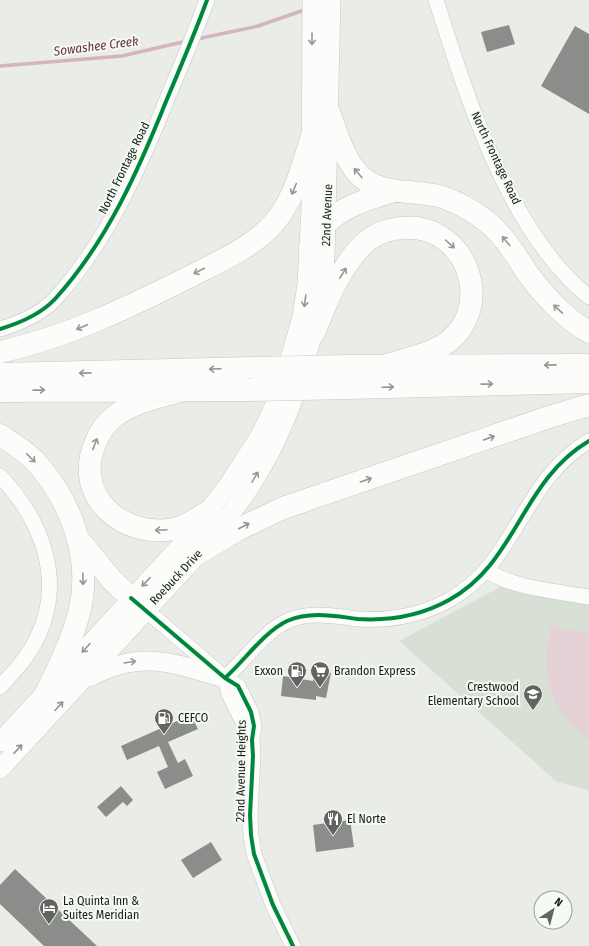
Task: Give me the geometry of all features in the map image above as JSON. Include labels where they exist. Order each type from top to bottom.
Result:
[{"type":"highway","points":[[318,123],[346,156],[356,171],[369,183],[391,192],[442,197],[464,207],[484,219],[499,232],[544,294],[558,310],[589,332]]},
{"type":"highway","points":[[0,352],[48,339],[77,329],[129,307],[241,250],[260,237],[286,207],[300,175],[318,123]]},
{"type":"highway","points":[[310,248],[319,230],[342,210],[357,202],[391,192]]},
{"type":"highway","points":[[314,333],[336,285],[355,254],[367,241],[380,233],[409,227],[434,233],[454,248],[468,270],[472,295],[467,317],[458,331],[438,348],[386,364]]},
{"type":"highway","points":[[0,374],[386,364],[589,365]]},
{"type":"highway","points":[[0,391],[188,389],[249,390],[589,382]]},
{"type":"highway","points":[[188,389],[136,405],[114,416],[103,428],[96,441],[91,456],[90,474],[97,496],[103,507],[118,520],[129,525],[151,530],[173,529],[183,526],[209,511]]},
{"type":"highway","points":[[199,553],[239,529],[283,508],[549,417],[589,405]]},
{"type":"highway","points":[[0,435],[20,448],[44,472],[64,503],[79,540],[83,586],[80,608],[63,658],[47,691]]},
{"type":"highway","points":[[79,540],[112,580],[139,604]]},
{"type":"main road","name":"22nd Avenue","points":[[276,421],[295,394],[314,333],[321,295],[327,222],[318,123],[312,0]]},
{"type":"main road","name":"22nd Avenue","points":[[276,421],[285,376],[302,317],[310,248],[318,123],[331,0]]},
{"type":"main road","name":"Roebuck Drive","points":[[0,769],[81,682],[209,511],[249,454],[276,421]]},
{"type":"main road","name":"Roebuck Drive","points":[[0,742],[47,691],[139,604],[199,553],[228,518],[250,487],[276,421]]},
{"type":"main road","points":[[81,682],[121,663],[142,660],[167,663],[225,678]]},
{"type":"street","name":"North Frontage Road","points":[[0,329],[25,321],[55,300],[74,275],[121,202],[157,124],[207,0]]},
{"type":"street","name":"North Frontage Road","points":[[436,0],[472,106],[505,183],[534,233],[555,264],[573,284],[589,297]]},
{"type":"street","points":[[225,678],[269,633],[287,621],[302,616],[318,615],[366,619],[409,616],[449,600],[467,588],[487,571],[502,550],[527,506],[547,477],[568,457],[589,441]]},
{"type":"street","points":[[0,476],[25,506],[35,523],[43,541],[51,580],[46,617],[38,637],[18,667],[0,687]]},
{"type":"street","points":[[487,571],[500,579],[516,584],[589,596]]},
{"type":"street","name":"22nd Avenue Heights","points":[[139,604],[225,678],[238,686],[246,700],[251,712],[254,726],[252,740],[253,774],[250,815],[253,848],[273,905],[293,946]]},
{"type":"shaded area","name":"Crestwood Elementary School","points":[[519,577],[589,590],[589,790],[557,782],[399,641]]},
{"type":"shaded area","points":[[551,626],[589,634],[589,740],[575,729],[564,717],[550,690],[547,675],[547,659]]},
{"type":"building","points":[[509,25],[515,44],[487,52],[481,32]]},
{"type":"building","points":[[575,26],[589,34],[589,114],[541,86]]},
{"type":"building","name":"Exxon","points":[[315,670],[331,673],[326,698],[316,696],[316,700],[281,696],[283,676],[313,681]]},
{"type":"building","points":[[191,715],[198,729],[168,742],[178,763],[185,759],[193,776],[165,789],[157,772],[168,767],[159,746],[127,760],[121,746]]},
{"type":"building","points":[[121,786],[133,800],[127,806],[123,802],[106,817],[97,807]]},
{"type":"building","name":"El Norte","points":[[350,820],[354,847],[316,852],[313,825]]},
{"type":"building","points":[[211,842],[222,860],[193,878],[181,860]]},
{"type":"building","name":"La Quinta Inn & Suites Meridian","points":[[15,869],[97,946],[44,946],[0,904],[0,885]]},
{"type":"waterway","name":"Sowashee Creek","points":[[197,39],[258,26],[307,9]]},
{"type":"waterway","name":"Sowashee Creek","points":[[0,66],[122,56],[187,41]]},
{"type":"cycle path","points":[[0,329],[30,317],[55,299],[74,277],[106,229],[145,152],[188,50],[207,0]]},
{"type":"cycle path","points":[[225,678],[262,639],[287,621],[313,615],[358,619],[394,618],[428,610],[449,600],[472,584],[490,565],[548,478],[566,458],[589,441]]},
{"type":"cycle path","points":[[131,598],[225,678],[238,686],[251,712],[254,726],[252,740],[253,756],[250,815],[254,854],[273,905],[293,946]]},
{"type":"place","name":"Exxon","points":[[297,688]]},
{"type":"place","name":"Brandon Express","points":[[320,688]]},
{"type":"place","name":"Crestwood Elementary School","points":[[533,711]]},
{"type":"place","name":"CEFCO","points":[[164,735]]},
{"type":"place","name":"El Norte","points":[[333,836]]},
{"type":"place","name":"La Quinta Inn & Suites Meridian","points":[[49,925]]}]
